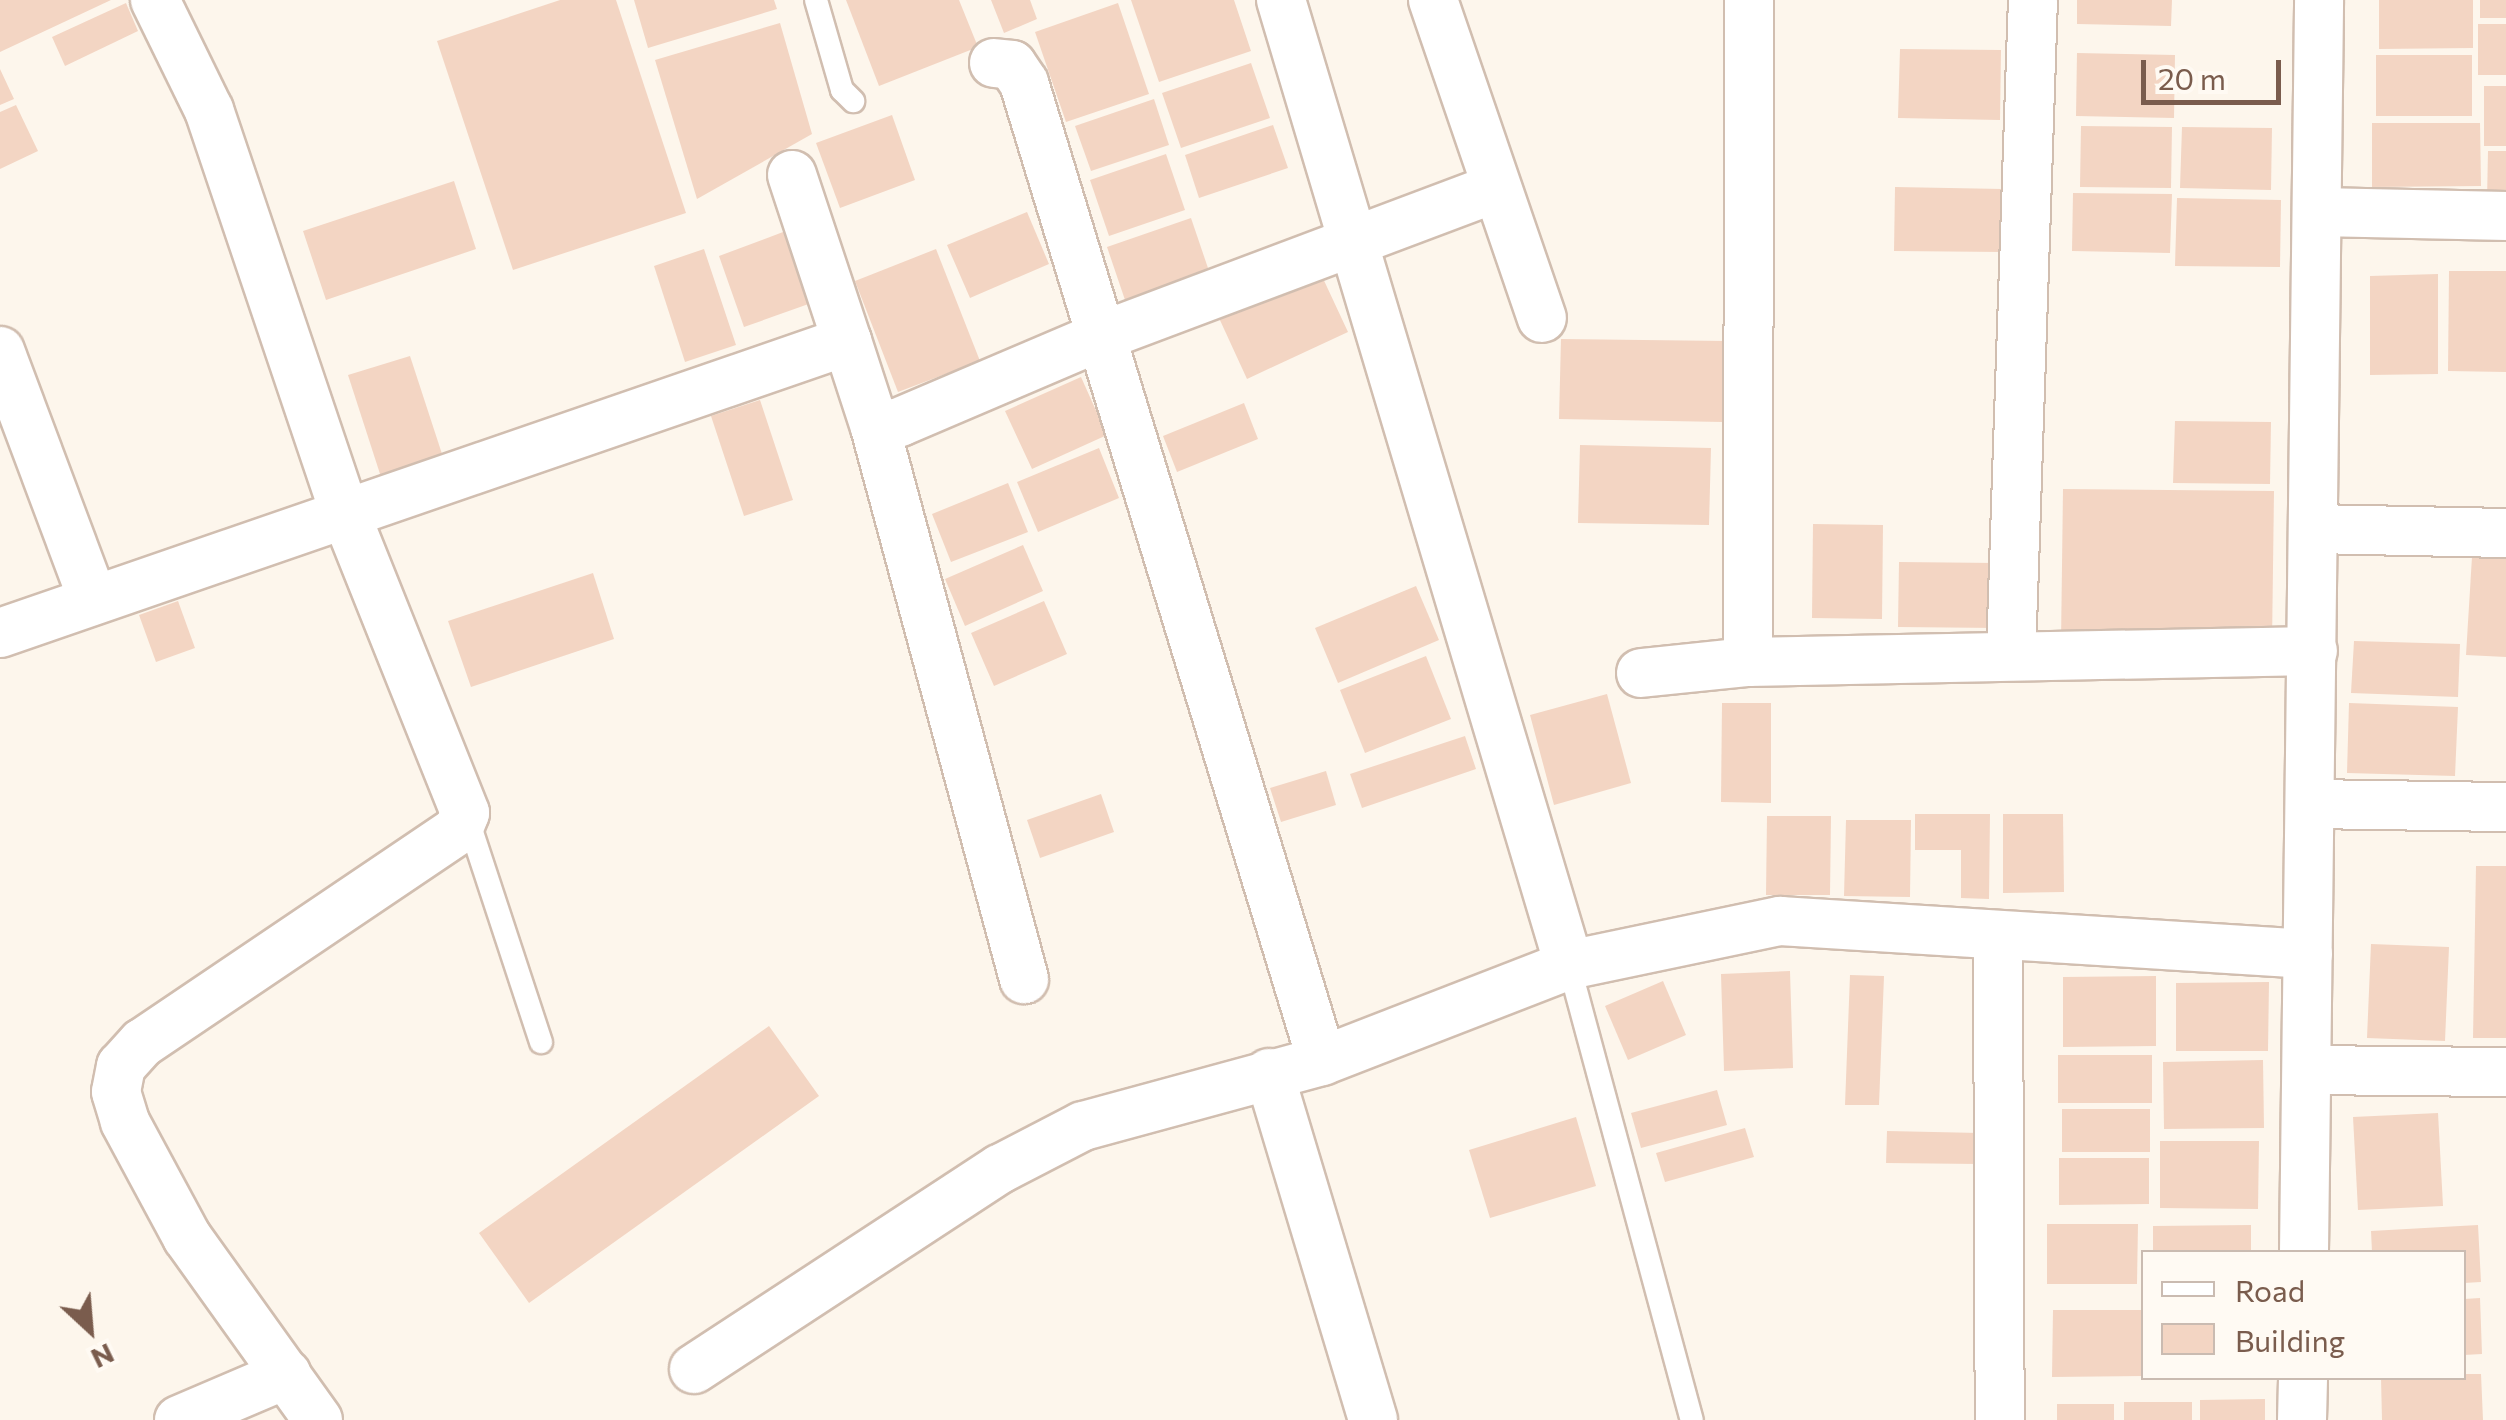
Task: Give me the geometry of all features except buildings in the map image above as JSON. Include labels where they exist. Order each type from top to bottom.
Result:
[{"type":"street","points":[[155,0],[209,110],[344,510],[465,813],[458,830],[142,1043],[121,1066],[116,1092],[126,1122],[187,1237],[318,1420]]},
{"type":"street","points":[[1281,0],[1569,965]]},
{"type":"street","points":[[1433,0],[1542,318]]},
{"type":"street","points":[[1748,662],[1749,0]]},
{"type":"street","points":[[2010,655],[2033,0]]},
{"type":"street","points":[[2304,1250],[2319,0]]},
{"type":"street","points":[[994,63],[1012,66],[1024,83],[1322,1060]]},
{"type":"street","points":[[792,175],[875,427],[1024,978]]},
{"type":"street","points":[[875,427],[900,422],[1102,336],[1496,188]]},
{"type":"street","points":[[2319,212],[2506,216]]},
{"type":"street","points":[[0,633],[344,510],[847,341]]},
{"type":"street","points":[[0,351],[93,600]]},
{"type":"street","points":[[2314,529],[2506,534]]},
{"type":"street","points":[[1641,673],[1748,662],[2313,651]]},
{"type":"street","points":[[2311,804],[2506,806]]},
{"type":"street","points":[[694,1370],[1000,1169],[1066,1135],[1154,1102],[1322,1060],[1569,965],[1780,921],[2308,954]]},
{"type":"street","points":[[1998,935],[2000,1420]]},
{"type":"street","points":[[2307,1070],[2506,1072]]},
{"type":"street","points":[[1269,1073],[1373,1420]]},
{"type":"street","points":[[180,1420],[286,1374]]},
{"type":"street","points":[[2302,1380],[2302,1420]]},
{"type":"lane","points":[[816,0],[842,90],[853,101]]},
{"type":"lane","points":[[465,813],[542,1042]]},
{"type":"lane","points":[[1569,965],[1692,1420]]}]
